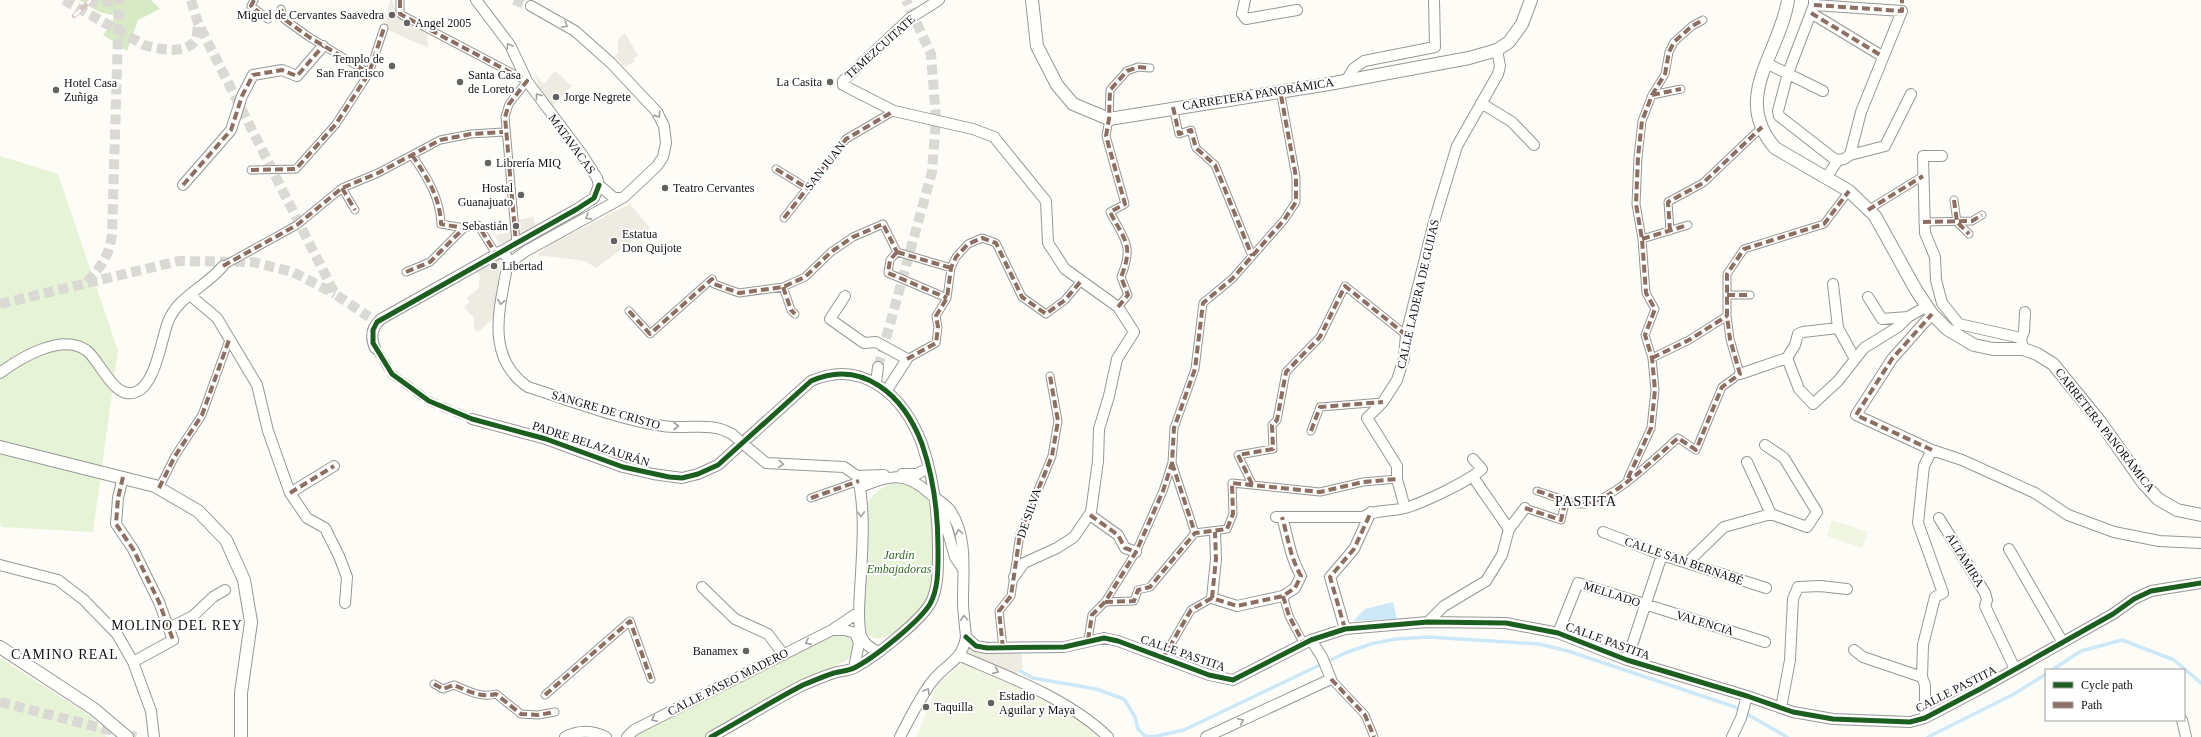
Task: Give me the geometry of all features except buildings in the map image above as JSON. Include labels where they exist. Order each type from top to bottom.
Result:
[{"type":"street","points":[[254,0],[251,6],[268,19]]},
{"type":"street","points":[[400,0],[400,14],[527,81],[509,104],[505,117],[516,243]]},
{"type":"street","name":"MATAVACAS","points":[[476,0],[510,45],[527,81],[581,154],[597,178],[599,185],[614,198],[622,198]]},
{"type":"street","name":"TEMEZCUITATE","points":[[894,111],[844,86],[842,83],[909,19],[939,0]]},
{"type":"street","points":[[1032,0],[1037,46],[1057,85],[1073,104],[1109,119]]},
{"type":"street","points":[[1245,0],[1242,14],[1246,19],[1297,10]]},
{"type":"street","points":[[1346,81],[1353,68],[1364,61],[1435,47],[1434,0]]},
{"type":"street","name":"CARRETERA PANORÁMICA","points":[[1109,119],[1280,90],[1346,81],[1469,58],[1497,50],[1509,42],[1522,24],[1531,0]]},
{"type":"street","name":"CARRETERA PANORÁMICA","points":[[1790,1],[1785,18],[1757,88],[1756,108],[1767,138],[1775,148],[1849,191],[1874,216],[1930,310],[1947,329],[1974,345],[1993,349],[2022,344],[2053,364],[2101,423],[2144,484],[2158,499],[2177,510],[2201,515]]},
{"type":"street","points":[[412,155],[435,191],[441,214],[441,224],[464,228],[478,225],[498,253],[507,257],[508,264],[526,251],[622,198],[654,170],[663,157],[666,138],[662,122],[657,112],[611,63],[575,31],[531,6]]},
{"type":"street","points":[[1813,6],[1902,11],[1882,56],[1861,112],[1850,155]]},
{"type":"street","points":[[1813,6],[1882,56]]},
{"type":"street","points":[[1813,6],[1788,73],[1779,104],[1779,116],[1838,160],[1844,159],[1850,155],[1885,146],[1911,94]]},
{"type":"street","points":[[281,9],[284,19],[323,46],[369,73]]},
{"type":"street","points":[[1628,480],[1651,428],[1655,390],[1652,358],[1645,335],[1655,309],[1646,293],[1642,239],[1636,204],[1638,157],[1642,121],[1652,95],[1665,74],[1674,42],[1692,26],[1704,20]]},
{"type":"street","points":[[251,170],[296,169],[336,124],[369,73],[384,28]]},
{"type":"street","points":[[183,185],[231,130],[236,111],[253,75],[282,70],[297,76],[323,46]]},
{"type":"street","name":"CALLE LADERA DE GUIJAS","points":[[1404,508],[1397,479],[1397,466],[1367,418],[1383,402],[1397,380],[1404,358],[1406,335],[1434,222],[1457,146],[1500,66],[1497,50]]},
{"type":"street","points":[[1766,63],[1823,91]]},
{"type":"street","points":[[1118,307],[1128,295],[1121,277],[1126,264],[1128,247],[1110,212],[1125,204],[1106,136],[1109,119],[1110,90],[1127,71],[1138,67],[1150,68]]},
{"type":"street","points":[[1652,95],[1681,89]]},
{"type":"street","points":[[1088,640],[1092,615],[1105,602],[1136,552],[1163,490],[1172,463],[1174,428],[1195,369],[1203,303],[1232,279],[1284,220],[1296,202],[1296,177],[1280,90]]},
{"type":"street","points":[[1481,103],[1512,122],[1534,145]]},
{"type":"street","points":[[1173,108],[1179,134],[1191,130],[1196,148],[1215,165],[1252,256]]},
{"type":"street","points":[[894,111],[972,129],[994,136],[1046,201],[1048,243],[1065,269],[1118,307],[1134,332],[1117,359],[1109,396],[1099,429],[1098,461],[1090,515],[1074,537],[1057,548],[1024,564],[1014,577]]},
{"type":"street","name":"SAN JUAN","points":[[784,218],[846,138],[894,111]]},
{"type":"street","points":[[1670,232],[1668,202],[1703,183],[1762,127]]},
{"type":"street","points":[[0,373],[45,347],[78,346],[87,351],[107,377],[122,392],[129,394],[138,392],[144,385],[156,364],[168,320],[178,305],[191,296],[223,266],[297,225],[342,188],[378,172],[440,140],[471,134],[503,132]]},
{"type":"street","points":[[1942,156],[1923,156],[1923,222],[1925,233],[1934,257],[1939,295],[1942,303],[1959,324],[2022,344],[2026,312]]},
{"type":"street","points":[[1826,178],[1838,160]]},
{"type":"street","points":[[776,169],[807,188]]},
{"type":"street","points":[[1868,210],[1923,176]]},
{"type":"street","points":[[375,348],[372,337],[373,320],[498,253],[592,200],[597,194],[599,185]]},
{"type":"street","points":[[342,188],[355,210]]},
{"type":"street","points":[[1740,374],[1730,339],[1726,316],[1727,274],[1744,249],[1824,224],[1849,191]]},
{"type":"street","points":[[1954,200],[1957,222],[1968,234]]},
{"type":"street","points":[[1923,222],[1972,221],[1982,215]]},
{"type":"street","points":[[629,312],[650,334],[712,279],[714,284],[739,293],[783,286],[805,278],[831,252],[853,237],[883,224],[897,252],[951,268]]},
{"type":"street","points":[[1642,239],[1670,232],[1688,225]]},
{"type":"street","points":[[406,272],[430,262],[464,228]]},
{"type":"street","points":[[887,390],[908,359],[936,343],[938,327],[936,316],[947,298],[951,268],[956,257],[968,244],[982,238],[996,243],[1022,296],[1046,314],[1065,300],[1081,281]]},
{"type":"street","points":[[897,252],[890,260],[888,273],[947,298]]},
{"type":"street","name":"SANGRE DE CRISTO","points":[[508,264],[497,325],[500,344],[508,367],[518,381],[528,387],[629,418],[665,426],[720,427],[732,434],[766,463],[844,467],[859,481]]},
{"type":"street","points":[[1833,284],[1838,328],[1855,359]]},
{"type":"street","points":[[783,286],[791,310],[795,314]]},
{"type":"street","points":[[1252,484],[1238,455],[1273,450],[1272,425],[1277,420],[1286,372],[1320,337],[1345,286],[1406,335]]},
{"type":"street","points":[[1727,295],[1750,295]]},
{"type":"street","points":[[191,296],[217,318],[257,385],[268,431],[290,492],[306,518],[325,528],[339,556],[347,577],[345,603]]},
{"type":"street","points":[[845,296],[830,319],[864,343],[876,342],[908,359]]},
{"type":"street","points":[[1868,297],[1882,319],[1908,317],[1930,310]]},
{"type":"street","points":[[1930,310],[1892,359],[1856,415],[1932,450],[1962,460],[2035,493],[2068,515],[2114,532],[2159,541],[2201,543]]},
{"type":"street","points":[[1652,358],[1689,340],[1726,316]]},
{"type":"street","points":[[1787,358],[1798,389],[1813,404],[1838,381],[1864,348],[1898,327],[1908,317]]},
{"type":"street","points":[[1537,491],[1579,504],[1594,502],[1612,494],[1678,438],[1696,450],[1722,387],[1740,374],[1787,358],[1795,345],[1798,334],[1803,332],[1838,328]]},
{"type":"street","points":[[159,488],[175,456],[202,415],[229,340]]},
{"type":"street","points":[[876,383],[878,367]]},
{"type":"street","name":"PADRE BELAZAURÁN","points":[[472,419],[546,439],[624,467],[653,474],[682,478],[698,474],[718,465],[811,381],[826,374],[850,374],[876,383],[896,398],[921,443],[937,499],[938,563],[934,594],[924,612],[879,652],[854,668],[832,673],[803,685],[711,737]]},
{"type":"street","name":"DE SILVA","points":[[1003,648],[999,611],[1011,596],[1020,534],[1052,456],[1058,421],[1050,376]]},
{"type":"street","points":[[1311,431],[1320,407],[1383,402]]},
{"type":"street","points":[[1687,563],[1724,528],[1772,514],[1807,528],[1817,512],[1784,458],[1764,445]]},
{"type":"street","points":[[0,447],[123,477],[159,488],[198,511],[226,540],[244,580],[251,622],[241,693],[241,737]]},
{"type":"street","points":[[1925,718],[1925,685],[1922,677],[1923,645],[1926,638],[1934,597],[1943,593],[1918,523],[1924,466],[1932,450]]},
{"type":"street","points":[[1162,658],[1191,610],[1212,598],[1237,606],[1283,596],[1295,588],[1301,576],[1294,565],[1279,517],[1362,517],[1371,512],[1404,508],[1473,477],[1482,468],[1473,459]]},
{"type":"street","points":[[1747,462],[1772,514]]},
{"type":"street","points":[[1172,463],[1195,533]]},
{"type":"street","points":[[290,492],[334,466]]},
{"type":"street","points":[[859,481],[917,474],[928,468]]},
{"type":"street","points":[[123,477],[118,498],[116,524],[133,548],[173,640],[133,662]]},
{"type":"street","points":[[811,498],[859,481],[901,477],[917,483],[937,499],[949,510],[958,526],[962,548],[966,637],[960,656],[935,678],[900,737]]},
{"type":"street","points":[[1473,477],[1509,529]]},
{"type":"street","points":[[1105,602],[1134,601],[1138,590],[1150,587],[1195,533],[1215,532],[1227,529],[1233,514],[1232,483],[1320,492],[1363,482],[1397,479]]},
{"type":"street","points":[[859,481],[859,631],[869,648],[879,652]]},
{"type":"street","points":[[1428,622],[1444,606],[1486,581],[1502,555],[1509,529],[1525,508],[1561,520],[1566,499]]},
{"type":"street","points":[[1345,629],[1330,577],[1354,549],[1371,512]]},
{"type":"street","points":[[1090,515],[1118,535],[1125,548],[1136,552]]},
{"type":"street","name":"ALTAMIRA","points":[[1939,518],[1985,593],[1987,600],[1985,606],[2015,669]]},
{"type":"street","points":[[1212,598],[1216,558],[1215,532]]},
{"type":"street","name":"CALLE SAN BERNABÉ","points":[[1603,532],[1662,555],[1766,588]]},
{"type":"street","points":[[2009,549],[2062,641]]},
{"type":"street","points":[[1627,660],[1662,555]]},
{"type":"street","points":[[0,565],[58,580],[84,600],[117,634],[133,662],[151,711],[154,737]]},
{"type":"street","name":"MELLADO","points":[[1558,633],[1578,583],[1645,605]]},
{"type":"street","name":"CALLE PASTITA","points":[[966,637],[976,646],[987,648],[1064,647],[1088,640],[1104,638],[1118,641],[1209,675],[1233,680],[1307,642],[1345,629],[1428,622],[1506,623],[1558,633],[1627,660],[1794,712],[1833,719],[1910,722],[1925,718],[2015,669],[2062,641],[2113,614],[2134,599],[2150,591],[2201,583]]},
{"type":"street","points":[[1781,708],[1790,660],[1793,599],[1798,587],[1820,586],[1847,589]]},
{"type":"street","points":[[702,587],[734,619],[768,634],[783,654]]},
{"type":"street","points":[[169,628],[193,616],[213,597],[225,590]]},
{"type":"street","points":[[1283,596],[1289,616],[1307,642],[1322,657],[1329,675],[1365,715],[1374,737]]},
{"type":"street","name":"VALENCIA","points":[[1645,605],[1765,642]]},
{"type":"street","name":"CALLE PASEO MADERO","points":[[627,737],[634,730],[832,630],[859,612]]},
{"type":"street","points":[[545,695],[630,621],[651,679]]},
{"type":"street","points":[[832,630],[844,630],[855,633],[859,643],[854,668]]},
{"type":"street","points":[[0,646],[94,710],[127,737]]},
{"type":"street","points":[[1854,650],[1863,657],[1922,677]]},
{"type":"street","points":[[960,656],[1041,692],[1083,718],[1108,737]]},
{"type":"street","points":[[1206,737],[1329,675]]},
{"type":"street","points":[[434,684],[442,689],[454,685],[476,694],[488,696],[496,694],[521,714],[538,715],[555,712]]},
{"type":"street","points":[[1732,737],[1741,718],[1746,698]]},
{"type":"street","points":[[2184,728],[2191,737]]},
{"type":"street","points":[[564,737],[578,731],[590,732],[606,737]]},
{"type":"green space","points":[[79,0],[151,0],[160,9],[138,20],[127,51],[103,35],[116,16],[99,12]]},
{"type":"green space","points":[[0,156],[58,174],[118,351],[93,532],[1,527],[0,523]]},
{"type":"green space","name":"Jardin Embajadoras","points":[[893,483],[906,484],[915,487],[925,496],[928,501],[934,528],[935,562],[928,594],[924,603],[913,618],[894,633],[885,637],[876,638],[869,635],[864,625],[865,508],[876,492]]},
{"type":"green space","points":[[1832,520],[1868,532],[1862,548],[1827,536]]},
{"type":"green space","points":[[837,633],[850,639],[854,645],[853,653],[850,658],[706,737],[634,737],[637,731]]},
{"type":"green space","points":[[0,658],[92,717],[107,737],[0,737]]},
{"type":"green space","name":"Estadio Aguilar y Maya","points":[[964,662],[1007,680],[1087,722],[1100,737],[916,737],[938,684]]},
{"type":"shaded area","points":[[390,0],[392,0],[398,16],[427,34],[428,48],[384,28]]},
{"type":"shaded area","points":[[625,33],[638,56],[633,58],[635,61],[625,67],[615,56],[618,53],[618,39]]},
{"type":"shaded area","points":[[555,71],[572,86],[552,107],[540,88],[534,73],[544,84]]},
{"type":"shaded area","points":[[630,204],[650,228],[596,268],[585,261],[537,255],[551,244]]},
{"type":"shaded area","points":[[533,217],[536,227],[516,239],[499,244],[495,235],[509,233],[510,221]]},
{"type":"shaded area","points":[[500,258],[495,317],[478,332],[474,329],[474,318],[464,307],[470,302],[467,298],[479,288],[480,276],[477,272]]},
{"type":"shaded area","points":[[969,644],[1021,651],[1023,668],[1015,675],[966,653]]},
{"type":"water","points":[[1393,602],[1397,619],[1353,621],[1365,609]]},
{"type":"waterway","points":[[1020,671],[1033,678],[1096,689],[1124,699],[1135,717],[1138,729],[1145,736],[1153,737],[1184,730],[1345,653],[1371,644],[1395,639],[1429,637],[1539,644],[1568,651],[1735,707],[1787,737]]},
{"type":"waterway","points":[[2054,669],[2081,651],[2122,640],[2174,660],[2185,669]]},
{"type":"waterway","points":[[2185,669],[2201,683]]},
{"type":"waterway","points":[[1928,737],[2014,694],[2045,675]]},
{"type":"tunnel","points":[[64,0],[144,45],[157,48],[172,50],[186,48],[192,44],[197,37],[198,23]]},
{"type":"tunnel","points":[[88,0],[98,3],[115,0]]},
{"type":"tunnel","points":[[87,282],[97,271],[107,255],[112,234],[119,0]]},
{"type":"tunnel","points":[[191,0],[198,23],[335,294],[369,317]]},
{"type":"tunnel","points":[[514,0],[531,6]]},
{"type":"tunnel","points":[[878,367],[932,172],[936,118],[931,54],[906,0]]},
{"type":"tunnel","points":[[0,304],[179,261],[253,262],[293,272],[335,294]]},
{"type":"tunnel","points":[[375,348],[392,374],[429,401],[472,419]]},
{"type":"tunnel","points":[[0,702],[136,737]]},
{"type":"railway","points":[[74,16],[91,0]]},
{"type":"marked path","points":[[254,0],[251,6],[268,19]]},
{"type":"marked path","points":[[400,0],[400,14],[527,81],[509,104],[505,117],[516,243]]},
{"type":"marked path","points":[[1814,5],[1902,11],[1902,0]]},
{"type":"marked path","points":[[281,9],[284,19],[309,37],[369,73]]},
{"type":"marked path","points":[[1811,13],[1882,56]]},
{"type":"marked path","points":[[1628,478],[1651,428],[1655,390],[1652,358],[1645,335],[1655,309],[1646,293],[1642,239],[1636,204],[1638,157],[1642,121],[1652,95],[1665,74],[1669,52],[1674,42],[1692,26],[1703,20]]},
{"type":"marked path","points":[[251,170],[296,169],[336,124],[369,73],[384,28]]},
{"type":"marked path","points":[[183,185],[231,130],[242,96],[253,75],[282,70],[297,76],[323,46]]},
{"type":"marked path","points":[[1118,307],[1128,295],[1121,277],[1125,266],[1127,250],[1124,237],[1110,212],[1125,204],[1106,136],[1109,119],[1110,90],[1127,71],[1138,67],[1150,68]]},
{"type":"marked path","points":[[1652,95],[1681,89]]},
{"type":"marked path","points":[[1088,640],[1092,615],[1105,602],[1136,552],[1163,491],[1172,463],[1174,428],[1195,369],[1203,303],[1232,279],[1284,220],[1296,202],[1296,177],[1280,90]]},
{"type":"marked path","points":[[1173,107],[1179,134],[1191,130],[1196,148],[1215,165],[1252,256]]},
{"type":"marked path","points":[[784,218],[846,139],[894,111]]},
{"type":"marked path","points":[[1670,231],[1668,202],[1703,183],[1762,127]]},
{"type":"marked path","points":[[223,266],[297,225],[342,188],[378,173],[440,140],[471,134],[503,132]]},
{"type":"marked path","points":[[412,155],[428,179],[432,188],[438,205],[441,224],[464,228],[478,225],[496,254]]},
{"type":"marked path","points":[[776,169],[807,188]]},
{"type":"marked path","points":[[1868,210],[1923,176]]},
{"type":"marked path","points":[[342,188],[355,210]]},
{"type":"marked path","points":[[1537,491],[1574,503],[1590,503],[1617,489],[1631,479],[1678,438],[1696,450],[1722,387],[1740,374],[1730,339],[1727,316],[1727,274],[1744,249],[1824,224],[1849,191]]},
{"type":"marked path","points":[[1954,200],[1957,222],[1969,234]]},
{"type":"marked path","points":[[1923,222],[1972,221],[1982,215]]},
{"type":"marked path","points":[[629,311],[650,334],[712,279],[714,284],[739,293],[783,287],[805,277],[831,252],[853,237],[883,224],[897,252]]},
{"type":"marked path","points":[[1642,239],[1688,225]]},
{"type":"marked path","points":[[406,272],[430,262],[464,228]]},
{"type":"marked path","points":[[907,359],[936,343],[938,327],[936,316],[947,298],[951,268],[956,257],[968,244],[982,238],[996,243],[1022,297],[1046,314],[1065,300],[1081,281]]},
{"type":"marked path","points":[[897,252],[890,260],[888,273],[947,298]]},
{"type":"marked path","points":[[897,252],[951,268]]},
{"type":"marked path","points":[[1252,484],[1238,455],[1273,449],[1272,425],[1277,420],[1286,372],[1320,337],[1345,286],[1406,335]]},
{"type":"marked path","points":[[783,287],[791,310],[795,314]]},
{"type":"marked path","points":[[1727,295],[1750,295]]},
{"type":"marked path","points":[[1932,314],[1892,359],[1856,415],[1932,450]]},
{"type":"marked path","points":[[1652,358],[1689,340],[1727,316]]},
{"type":"marked path","points":[[159,488],[175,456],[202,415],[229,340]]},
{"type":"marked path","points":[[1003,648],[999,611],[1011,596],[1020,534],[1052,456],[1058,421],[1050,376]]},
{"type":"marked path","points":[[1311,431],[1320,407],[1383,402]]},
{"type":"marked path","points":[[1172,463],[1195,533]]},
{"type":"marked path","points":[[290,493],[334,466]]},
{"type":"marked path","points":[[123,477],[118,498],[116,524],[133,549],[159,602],[173,640]]},
{"type":"marked path","points":[[1105,602],[1134,601],[1138,590],[1150,587],[1195,533],[1227,529],[1233,514],[1232,483],[1320,492],[1363,482],[1397,479]]},
{"type":"marked path","points":[[811,498],[859,481]]},
{"type":"marked path","points":[[1525,508],[1561,520],[1566,499]]},
{"type":"marked path","points":[[1345,629],[1330,577],[1354,549],[1371,512]]},
{"type":"marked path","points":[[1090,515],[1118,535],[1125,548],[1136,552]]},
{"type":"marked path","points":[[1163,658],[1191,610],[1212,598],[1237,606],[1283,596],[1295,588],[1301,576],[1292,554],[1282,517]]},
{"type":"marked path","points":[[1212,598],[1216,559],[1215,532]]},
{"type":"marked path","points":[[1283,596],[1289,616],[1304,644]]},
{"type":"marked path","points":[[545,695],[630,621],[651,679]]},
{"type":"marked path","points":[[1331,679],[1365,715],[1374,737]]},
{"type":"marked path","points":[[434,684],[443,689],[454,685],[469,692],[485,695],[496,694],[521,714],[538,715],[555,712]]},
{"type":"cycle path","points":[[599,185],[594,198],[577,209],[377,322],[373,330],[373,343],[392,374],[429,401],[472,419],[546,439],[623,467],[669,477],[682,478],[698,474],[718,465],[811,381],[830,375],[848,374],[864,378],[879,386],[893,397],[904,411],[922,444],[932,482],[937,522],[938,569],[933,598],[924,612],[906,630],[863,663],[852,669],[836,672],[803,685],[711,737]]},
{"type":"cycle path","points":[[966,637],[976,646],[987,648],[1064,647],[1104,638],[1118,641],[1209,675],[1233,680],[1311,640],[1345,629],[1428,622],[1506,623],[1558,633],[1627,660],[1747,696],[1793,712],[1833,719],[1910,722],[1925,718],[1980,689],[2113,614],[2134,599],[2151,591],[2201,583]]},
{"type":"place","name":"Miguel de Cervantes Saavedra","points":[[392,15]]},
{"type":"place","name":"Angel 2005","points":[[407,23]]},
{"type":"place","name":"Templo de San Francisco","points":[[392,66]]},
{"type":"place","name":"Santa Casa de Loreto","points":[[460,82]]},
{"type":"place","name":"La Casita","points":[[830,82]]},
{"type":"place","name":"Hotel Casa Zuñiga","points":[[56,90]]},
{"type":"place","name":"Jorge Negrete","points":[[556,97]]},
{"type":"place","name":"Librería MIQ","points":[[488,163]]},
{"type":"place","name":"Teatro Cervantes","points":[[665,188]]},
{"type":"place","name":"Hostal Guanajuato","points":[[521,195]]},
{"type":"place","name":"Sebastián","points":[[516,226]]},
{"type":"place","name":"Estatua Don Quijote","points":[[614,241]]},
{"type":"place","name":"Libertad","points":[[494,266]]},
{"type":"place","name":"Banamex","points":[[746,651]]},
{"type":"place","name":"Estadio Aguilar y Maya","points":[[991,703]]},
{"type":"place","name":"Taquilla","points":[[926,707]]},
{"type":"district","name":"PASTITA","points":[[1586,501]]},
{"type":"district","name":"MOLINO DEL REY","points":[[177,625]]},
{"type":"district","name":"CAMINO REAL","points":[[65,654]]}]
